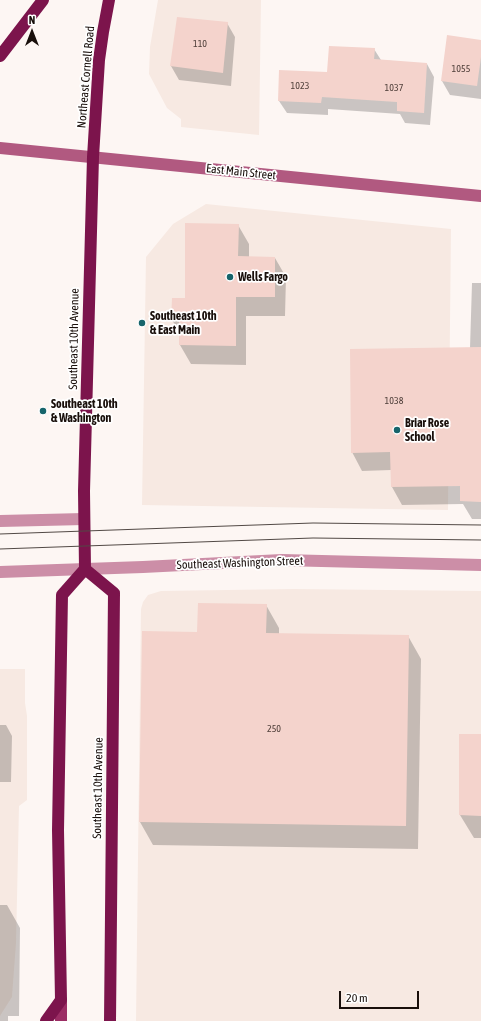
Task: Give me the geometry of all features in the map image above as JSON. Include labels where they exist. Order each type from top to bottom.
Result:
[{"type":"highway","points":[[0,56],[43,0]]},
{"type":"highway","name":"Northeast Cornell Road","points":[[93,157],[100,60],[108,0]]},
{"type":"highway","name":"Southeast 10th Avenue","points":[[93,157],[87,348],[84,519],[85,569],[114,593],[110,1021]]},
{"type":"highway","points":[[46,1021],[61,1000],[58,830],[62,595],[85,569]]},
{"type":"main road","name":"East Main Street","points":[[0,148],[481,196]]},
{"type":"main road","points":[[61,1000],[62,1021]]},
{"type":"street","points":[[0,521],[84,519]]},
{"type":"street","name":"Southeast Washington Street","points":[[0,572],[282,560],[481,566]]},
{"type":"shaded area","points":[[158,0],[261,0],[259,135],[181,127],[181,119],[167,108],[149,74],[150,47]]},
{"type":"shaded area","points":[[206,204],[451,229],[448,510],[142,505],[146,257],[173,224]]},
{"type":"shaded area","points":[[294,589],[481,591],[481,1021],[136,1021],[141,609],[143,602],[148,595],[161,591]]},
{"type":"shaded area","points":[[0,669],[25,669],[25,703],[27,716],[27,800],[19,806],[16,944],[12,997],[0,1016]]},
{"type":"building","points":[[177,17],[228,22],[223,73],[170,66]]},
{"type":"building","points":[[447,35],[481,40],[481,57],[477,86],[441,81]]},
{"type":"building","points":[[329,46],[375,48],[374,59],[427,63],[424,113],[397,111],[397,102],[322,97],[321,103],[278,101],[279,70],[327,72]]},
{"type":"building","name":"Wells Fargo","points":[[185,223],[239,224],[238,256],[275,257],[275,297],[236,297],[236,346],[179,345],[179,321],[171,321],[172,298],[185,298]]},
{"type":"building","points":[[481,347],[481,502],[460,501],[460,486],[391,487],[390,452],[351,453],[350,349]]},
{"type":"building","points":[[198,603],[267,604],[266,633],[409,635],[406,826],[139,822],[142,631],[197,632]]},
{"type":"building","points":[[459,734],[481,734],[481,816],[459,815]]},
{"type":"tram line","points":[[0,534],[313,523],[481,525]]},
{"type":"tram line","points":[[0,549],[313,538],[481,540]]},
{"type":"place","name":"Wells Fargo","points":[[230,277]]},
{"type":"place","name":"Southeast 10th & East Main","points":[[142,323]]},
{"type":"place","name":"Southeast 10th & Washington","points":[[43,411]]},
{"type":"place","name":"Briar Rose School","points":[[397,430]]}]
